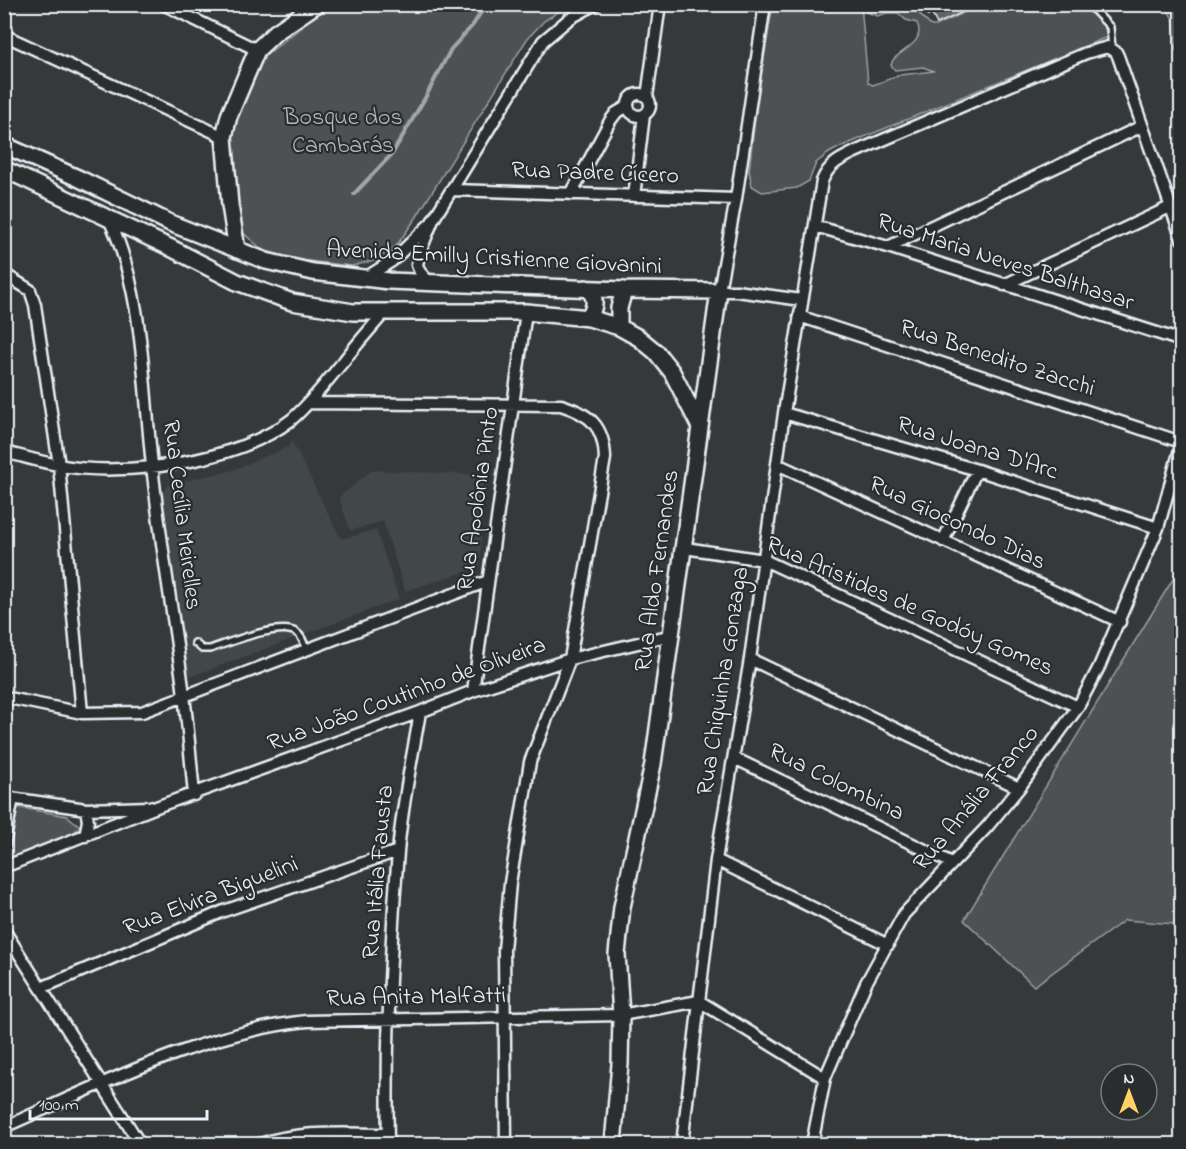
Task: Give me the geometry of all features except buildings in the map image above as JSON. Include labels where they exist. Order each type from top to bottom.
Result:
[{"type":"street","points":[[163,4],[257,50]]},
{"type":"street","points":[[237,250],[230,205],[224,137],[234,101],[257,50],[271,35],[317,4]]},
{"type":"street","points":[[429,282],[417,265],[433,220],[543,41],[569,19],[596,4]]},
{"type":"street","points":[[634,196],[644,115],[650,107],[647,97],[660,4]]},
{"type":"street","name":"Rua Aldo Fernandes","points":[[613,1144],[620,1064],[621,1015],[617,954],[622,908],[653,764],[685,548],[719,291],[736,199],[765,4]]},
{"type":"street","points":[[4,35],[224,137]]},
{"type":"street","name":"Rua Chiquinha Gonzaga","points":[[682,1144],[716,860],[750,659],[801,300],[822,181],[830,165],[838,160],[1086,53],[1104,47],[1115,52]]},
{"type":"street","points":[[1115,52],[1158,165],[1182,239]]},
{"type":"street","points":[[571,194],[616,113],[628,106],[630,99],[636,94],[647,97]]},
{"type":"street","points":[[628,106],[633,115],[644,115]]},
{"type":"street","points":[[888,247],[1142,126]]},
{"type":"street","name":"Avenida Emilly Cristienne Giovanini","points":[[4,145],[170,223],[237,250],[289,267],[322,274],[364,279],[429,282],[624,290],[719,291]]},
{"type":"street","points":[[4,169],[237,282],[292,302],[353,312],[526,312],[589,318],[619,327],[639,338],[656,352],[672,372],[700,426]]},
{"type":"street","points":[[69,200],[78,190],[81,184],[80,179]]},
{"type":"street","name":"Rua Padre Cícero","points":[[452,190],[736,199]]},
{"type":"street","points":[[94,211],[93,201],[99,191],[104,191]]},
{"type":"street","points":[[1004,285],[1170,207]]},
{"type":"street","name":"Rua Cecília Meirelles","points":[[109,219],[120,242],[131,284],[137,320],[152,467],[184,697],[194,795]]},
{"type":"street","points":[[364,279],[392,261],[433,220]]},
{"type":"street","name":"Rua Maria Neves Balthasar","points":[[815,226],[1182,341]]},
{"type":"street","points":[[120,242],[128,228]]},
{"type":"street","points":[[4,274],[30,290],[35,304],[59,465],[82,713]]},
{"type":"street","points":[[586,288],[592,292],[594,298],[589,318]]},
{"type":"street","points":[[619,327],[619,308],[624,290]]},
{"type":"street","points":[[719,291],[747,292],[801,300]]},
{"type":"street","name":"Rua Apolônia Pinto","points":[[473,691],[526,312]]},
{"type":"street","points":[[4,452],[59,465],[105,469],[152,467],[201,459],[238,448],[276,430],[310,403],[384,313]]},
{"type":"street","name":"Rua Benedito Zacchi","points":[[799,316],[1182,442]]},
{"type":"street","points":[[310,403],[561,405],[575,409],[594,422],[605,444],[605,458],[570,659],[530,762],[510,883],[505,939],[506,1144]]},
{"type":"street","name":"Rua Joana D'Arc","points":[[784,413],[977,470],[1158,528]]},
{"type":"street","name":"Rua Anália Franco","points":[[812,1144],[825,1078],[851,1015],[904,914],[987,827],[1019,788],[1078,707],[1120,622],[1158,528],[1182,442]]},
{"type":"street","name":"Rua Giocondo Dias","points":[[777,464],[1120,622]]},
{"type":"street","points":[[943,542],[977,470]]},
{"type":"street","name":"Rua Aristides de Godóy Gomes","points":[[685,548],[764,560],[1078,707]]},
{"type":"street","points":[[4,697],[82,713],[142,712],[488,581]]},
{"type":"street","name":"Rua João Coutinho de Oliveira","points":[[159,806],[473,691],[570,659],[672,635]]},
{"type":"street","points":[[750,659],[1019,788]]},
{"type":"street","name":"Rua Itália Fausta","points":[[387,1139],[389,1018],[398,851],[420,712]]},
{"type":"street","name":"Rua Colombina","points":[[734,758],[952,863]]},
{"type":"street","points":[[4,844],[9,797],[86,809],[159,806]]},
{"type":"street","points":[[4,867],[159,806]]},
{"type":"street","points":[[85,836],[86,809]]},
{"type":"street","name":"Rua Elvira Biguelini","points":[[41,988],[224,911],[398,851]]},
{"type":"street","points":[[716,860],[888,945]]},
{"type":"street","points":[[4,930],[140,1144]]},
{"type":"street","points":[[699,1001],[825,1078]]},
{"type":"street","name":"Rua Anita Malfatti","points":[[4,1127],[187,1050],[256,1028],[307,1021],[389,1018],[621,1015],[699,1001]]},
{"type":"street","points":[[260,1144],[292,1136],[316,1134],[387,1139]]},
{"type":"lane","points":[[1088,4],[1110,27],[1115,52]]},
{"type":"lane","points":[[195,644],[202,649],[210,649],[267,632],[292,630],[301,637],[306,650]]},
{"type":"shaded area","points":[[292,441],[341,539],[376,530],[399,599],[195,675],[185,676],[160,508],[162,494],[169,484],[230,471],[288,447]]},
{"type":"shaded area","points":[[372,470],[483,475],[480,567],[405,591],[383,521],[350,531],[339,497]]},
{"type":"green space","name":"Bosque dos Cambarás","points":[[333,5],[569,5],[544,21],[527,39],[416,218],[396,246],[376,260],[352,266],[291,259],[263,250],[243,233],[238,220],[232,152],[235,121],[260,60],[299,29],[303,22]]},
{"type":"green space","points":[[773,5],[861,5],[868,83],[873,85],[900,75],[934,71],[923,67],[895,70],[891,65],[893,60],[916,40],[919,30],[917,23],[906,20],[898,13],[877,16],[866,12],[865,5],[916,5],[920,15],[931,26],[936,26],[972,9],[970,5],[1082,5],[1104,25],[1107,37],[840,147],[816,163],[809,181],[797,188],[762,192],[752,186],[749,171],[757,100]]},
{"type":"green space","points":[[1165,5],[1181,5],[1181,59],[1176,50],[1174,21]]},
{"type":"green space","points":[[1181,566],[1181,912],[1174,924],[1125,920],[1034,986],[964,920]]},
{"type":"green space","points":[[16,807],[67,816],[80,826],[68,839],[5,863]]},
{"type":"waterway","points":[[354,194],[392,154],[451,49],[473,25],[486,4]]}]
